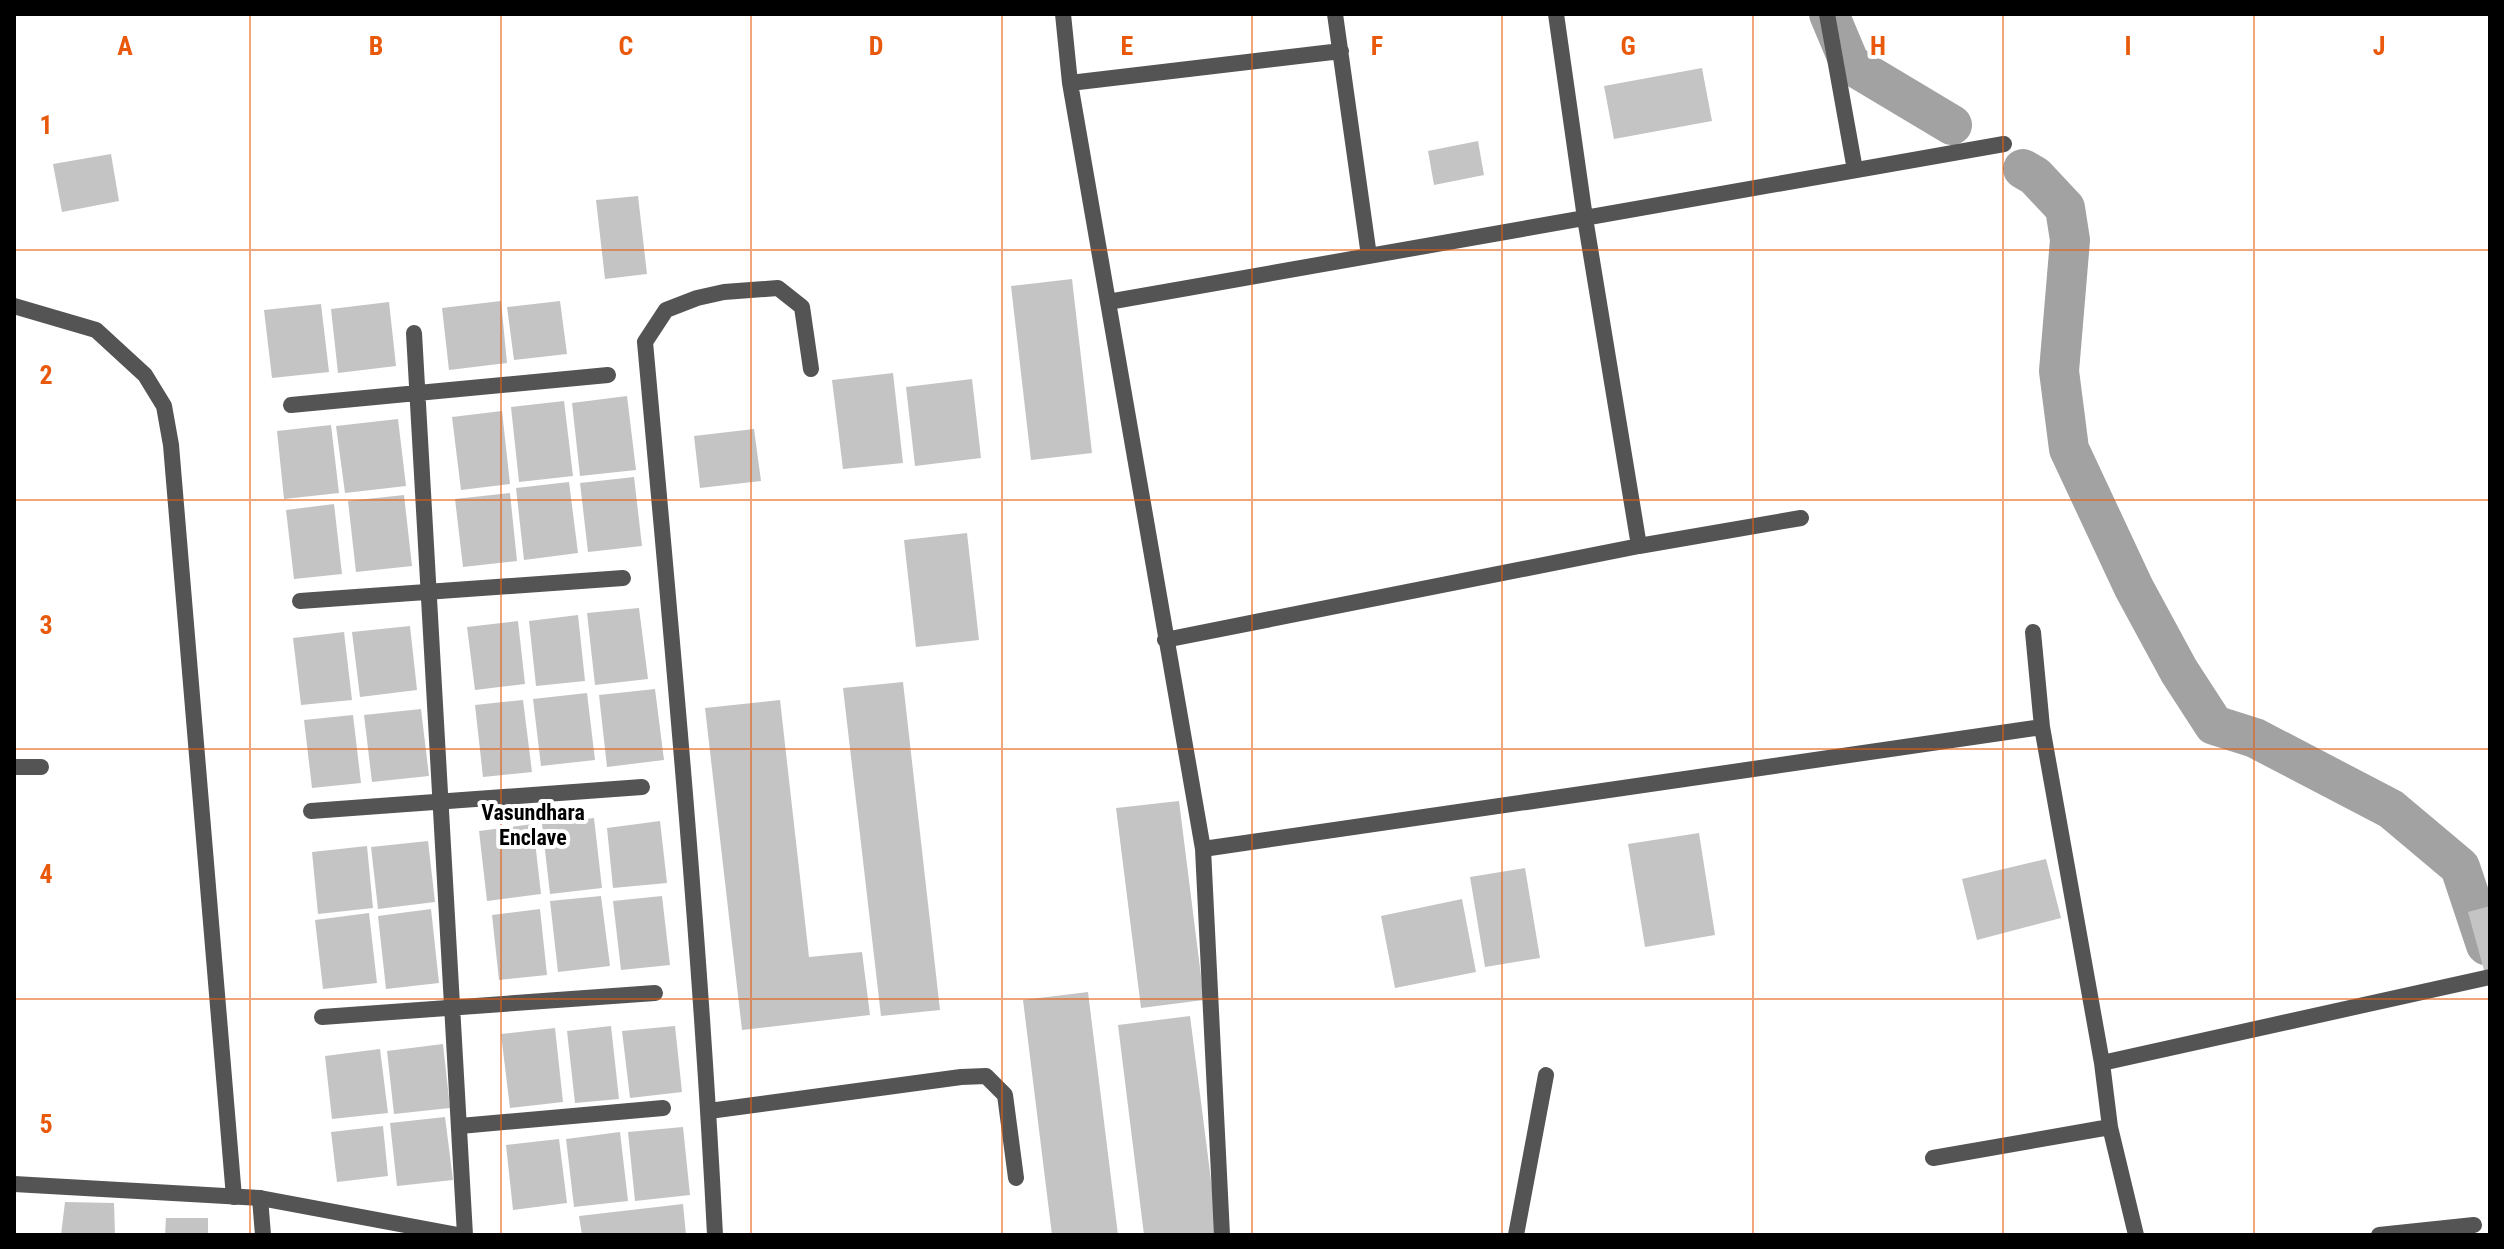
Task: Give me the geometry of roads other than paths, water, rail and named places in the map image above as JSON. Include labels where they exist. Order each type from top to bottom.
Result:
[{"type":"street","points":[[1063,14],[1070,83],[1203,849],[1222,1235]]},
{"type":"street","points":[[1335,14],[1369,256]]},
{"type":"street","points":[[1556,14],[1585,218],[1639,546]]},
{"type":"street","points":[[1827,14],[1855,170]]},
{"type":"street","points":[[1070,83],[1341,51]]},
{"type":"street","points":[[1108,302],[2004,144]]},
{"type":"street","points":[[715,1235],[709,1111],[645,342],[666,310],[724,292],[778,288],[802,307],[811,369]]},
{"type":"street","points":[[14,306],[96,330],[145,375],[164,406],[172,460],[234,1197]]},
{"type":"street","points":[[414,333],[465,1235]]},
{"type":"street","points":[[291,405],[608,375]]},
{"type":"street","points":[[1165,640],[1639,546],[1801,518]]},
{"type":"street","points":[[300,601],[623,578]]},
{"type":"street","points":[[2033,632],[2042,727],[2102,1063],[2110,1127],[2136,1235]]},
{"type":"street","points":[[1203,849],[2042,727]]},
{"type":"street","points":[[14,767],[41,767]]},
{"type":"street","points":[[311,811],[642,787]]},
{"type":"street","points":[[2102,1063],[2490,977]]},
{"type":"street","points":[[322,1017],[655,993]]},
{"type":"street","points":[[1516,1235],[1546,1075]]},
{"type":"street","points":[[709,1111],[986,1076],[1005,1095],[1016,1178]]},
{"type":"street","points":[[460,1126],[663,1108]]},
{"type":"street","points":[[1933,1158],[2110,1127]]},
{"type":"street","points":[[14,1184],[260,1198],[458,1235]]},
{"type":"street","points":[[260,1198],[263,1235]]},
{"type":"street","points":[[2379,1235],[2474,1225]]},
{"type":"waterway","points":[[1829,14],[1850,64],[1952,125]]},
{"type":"waterway","points":[[2023,169],[2035,176],[2065,208],[2070,240],[2059,371],[2069,449],[2134,588],[2179,671],[2214,725],[2255,738],[2391,809],[2460,867],[2486,945]]},
{"type":"district","name":"Vasundhara Enclave","points":[[533,824]]}]
